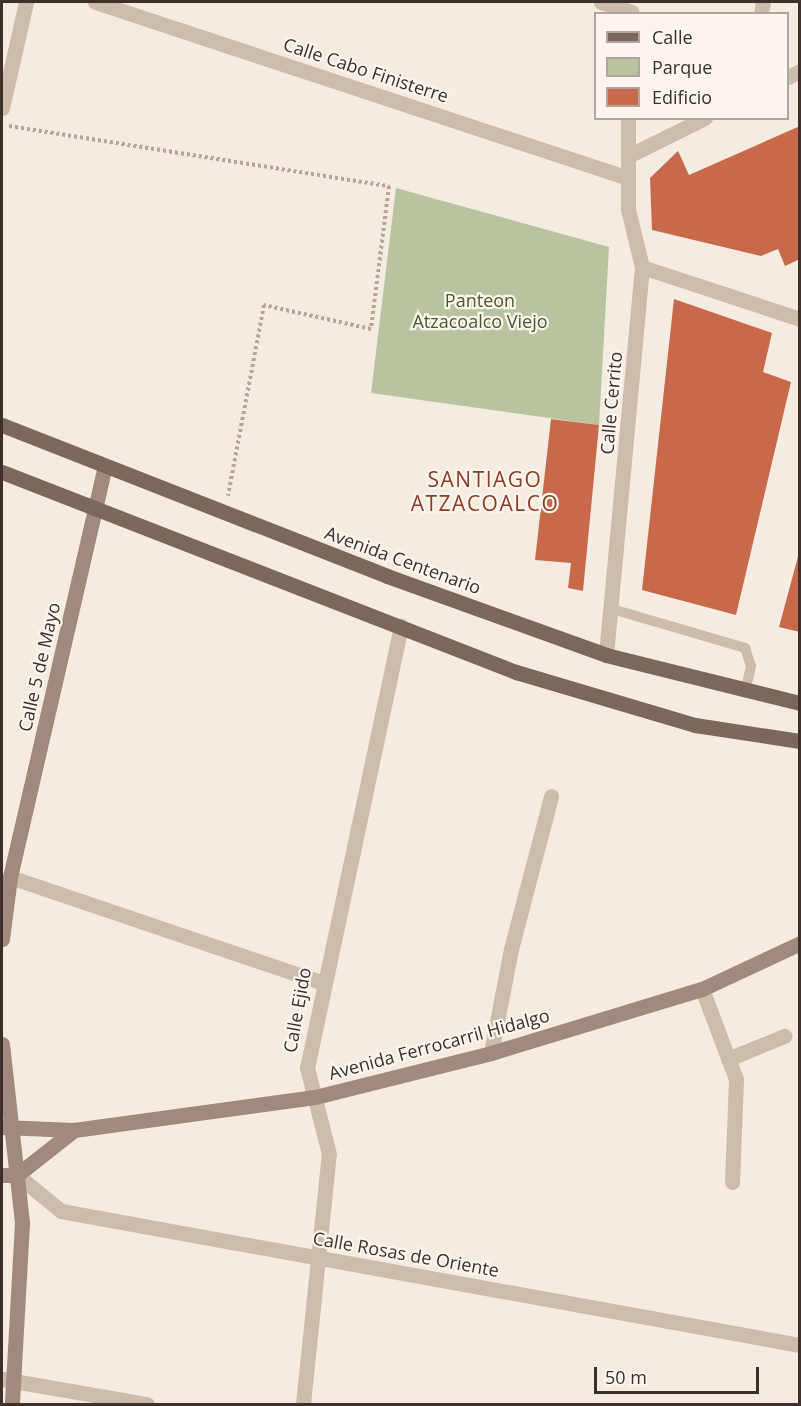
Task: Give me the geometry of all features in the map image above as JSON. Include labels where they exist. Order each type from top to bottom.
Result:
[{"type":"main road","name":"Avenida Centenario","points":[[2,425],[225,514],[606,655],[745,692],[800,703]]},
{"type":"main road","points":[[2,472],[401,626],[604,700],[695,725],[800,741]]},
{"type":"street","points":[[2,108],[26,2]]},
{"type":"street","name":"Calle Cabo Finisterre","points":[[95,2],[625,177]]},
{"type":"street","points":[[601,2],[631,9]]},
{"type":"street","name":"Calle Cerrito","points":[[606,655],[642,267],[625,177],[628,156],[628,120]]},
{"type":"street","points":[[628,156],[701,120]]},
{"type":"street","points":[[642,267],[800,319]]},
{"type":"street","name":"Calle 5 de Mayo","points":[[2,939],[10,877],[8,860],[105,466]]},
{"type":"street","name":"Calle Ejido","points":[[303,1404],[329,1154],[307,1068],[321,982],[401,626]]},
{"type":"street","points":[[491,1053],[511,949],[551,796]]},
{"type":"street","points":[[10,877],[321,982]]},
{"type":"street","name":"Avenida Ferrocarril Hidalgo","points":[[6,1127],[74,1130],[315,1097],[491,1053],[702,989],[800,943]]},
{"type":"street","points":[[702,989],[736,1079],[732,1182]]},
{"type":"street","points":[[729,1059],[784,1036]]},
{"type":"street","points":[[2,1044],[6,1127],[17,1175],[22,1223],[8,1380],[12,1404]]},
{"type":"street","points":[[2,1174],[17,1175],[74,1130]]},
{"type":"street","name":"Calle Rosas de Oriente","points":[[17,1175],[61,1210],[800,1345]]},
{"type":"street","points":[[8,1380],[147,1404]]},
{"type":"lane","points":[[612,609],[745,648],[751,666],[745,692]]},
{"type":"path","points":[[2,125],[389,186],[371,329],[264,305],[225,514]]},
{"type":"green space","name":"Panteon Atzacoalco Viejo","points":[[396,188],[609,247],[599,425],[371,393]]},
{"type":"building","points":[[800,126],[800,259],[785,266],[778,249],[761,256],[652,230],[650,178],[678,151],[689,175]]},
{"type":"building","points":[[674,299],[772,333],[763,372],[791,382],[736,615],[642,590]]},
{"type":"building","points":[[551,419],[599,425],[583,591],[568,588],[571,563],[535,560]]},
{"type":"building","points":[[800,553],[800,632],[779,627]]},
{"type":"district","name":"SANTIAGO ATZACOALCO","points":[[485,491]]}]
